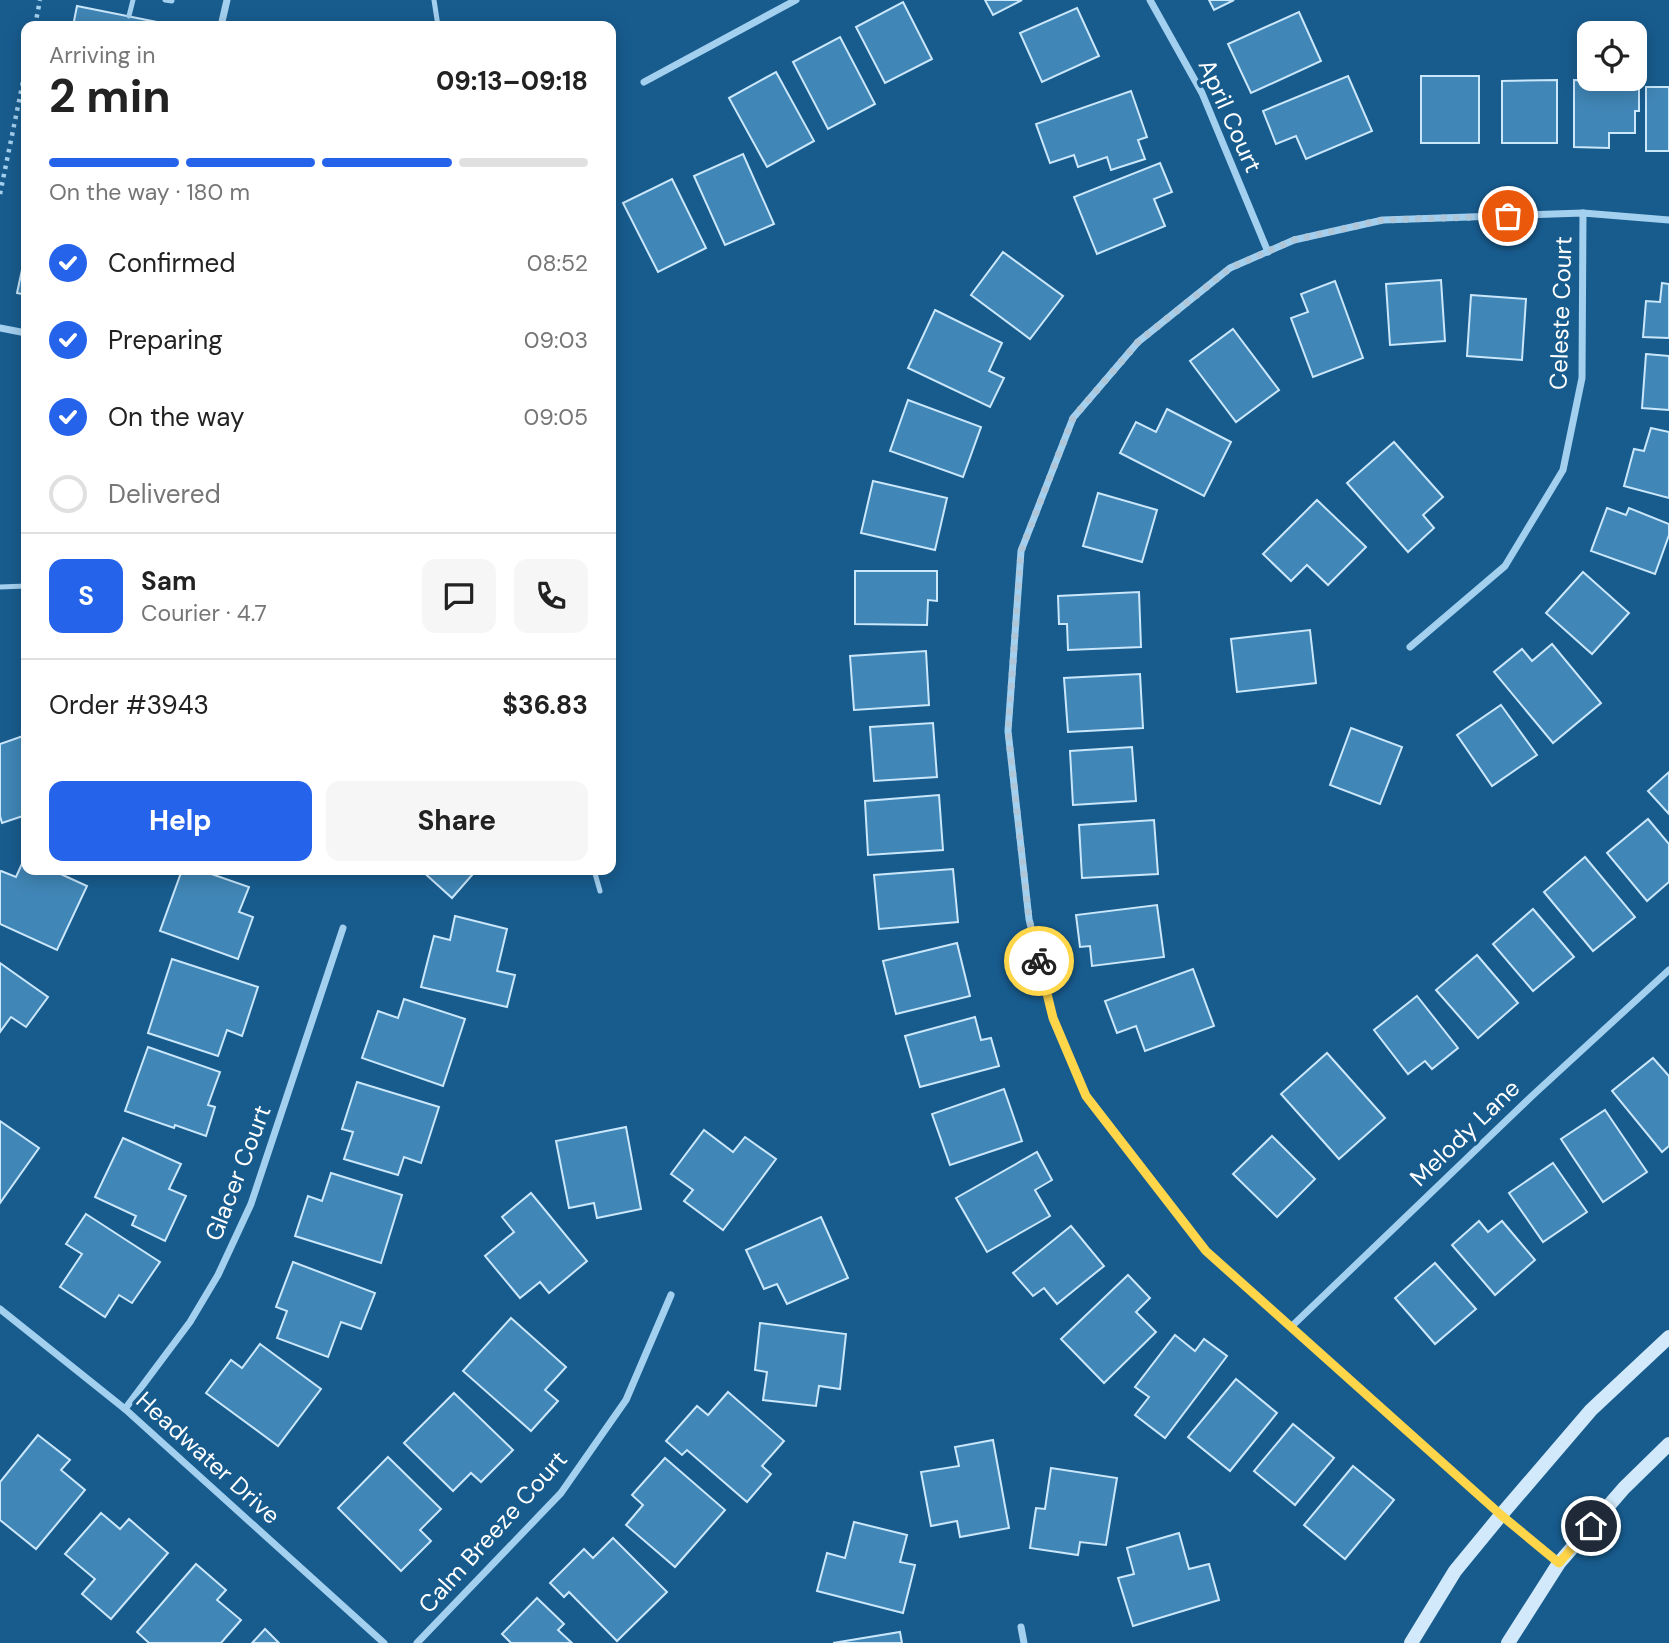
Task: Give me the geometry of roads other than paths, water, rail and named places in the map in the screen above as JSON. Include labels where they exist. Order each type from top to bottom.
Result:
[{"type":"main road","points":[[1411,1643],[1454,1571],[1501,1515],[1591,1410],[1669,1337]]},
{"type":"main road","points":[[1508,1643],[1559,1563],[1624,1488],[1669,1444]]},
{"type":"street","points":[[222,21],[227,0]]},
{"type":"street","points":[[644,82],[796,0]]},
{"type":"street","name":"April Court","points":[[1150,0],[1202,93],[1268,252]]},
{"type":"street","points":[[1559,1563],[1501,1515],[1206,1251],[1086,1096],[1053,1018],[1029,919],[1008,731],[1021,551],[1073,418],[1138,342],[1230,268],[1294,240],[1382,220],[1583,213],[1669,220]]},
{"type":"street","name":"Celeste Court","points":[[1410,647],[1505,566],[1563,470],[1582,378],[1583,213]]},
{"type":"street","points":[[0,328],[21,332]]},
{"type":"street","name":"Glacer Court","points":[[125,1409],[190,1322],[218,1275],[251,1204],[343,928]]},
{"type":"street","name":"Melody Lane","points":[[1291,1327],[1533,1095],[1669,970]]},
{"type":"street","name":"Calm Breeze Court","points":[[417,1643],[561,1493],[626,1400],[671,1295]]},
{"type":"street","name":"Headwater Drive","points":[[0,1309],[125,1409],[384,1643]]},
{"type":"street","points":[[1021,1627],[1024,1643]]},
{"type":"lane","points":[[129,16],[133,0]]},
{"type":"lane","points":[[433,0],[437,21]]},
{"type":"lane","points":[[0,587],[21,586]]},
{"type":"lane","points":[[595,875],[600,891]]}]
